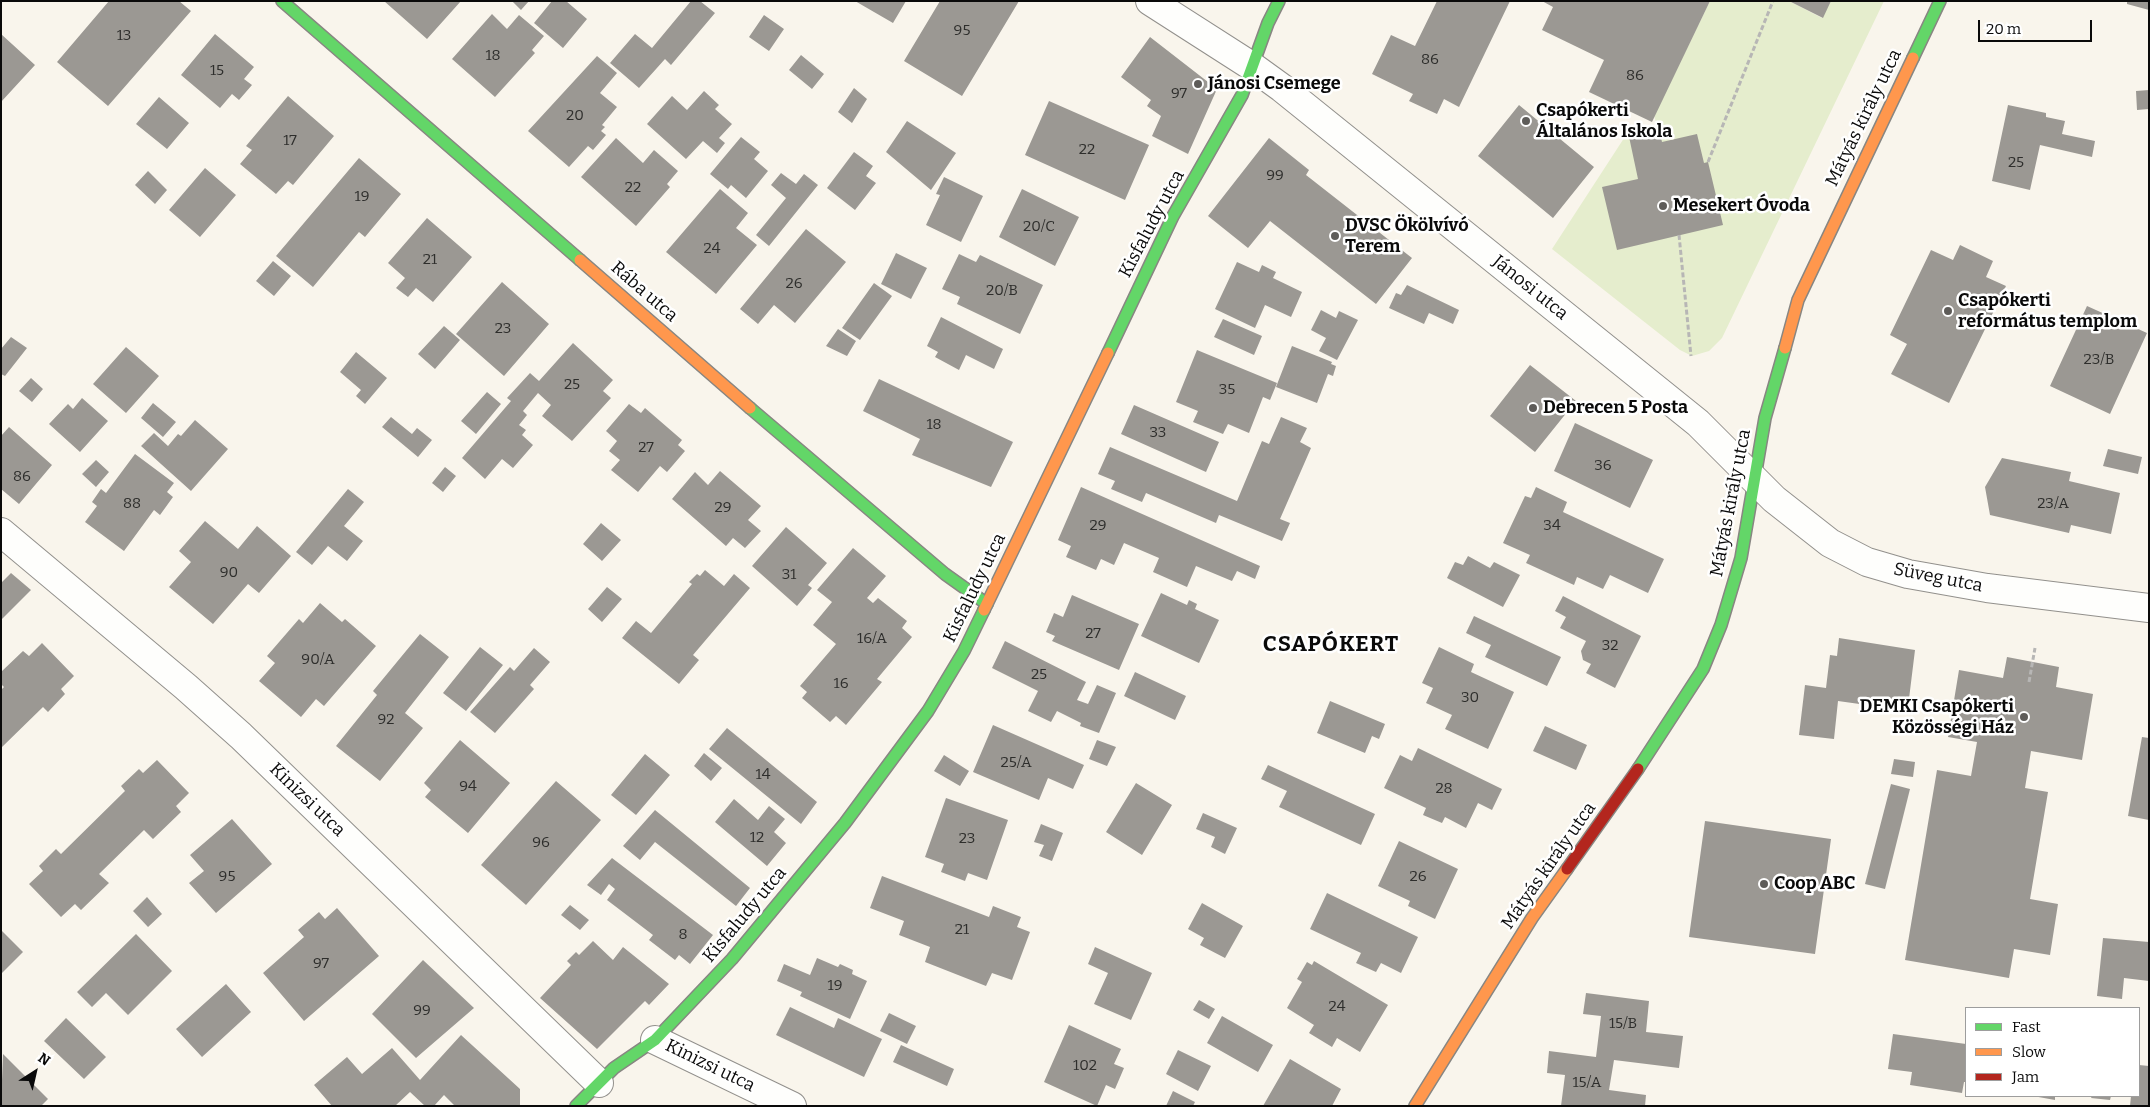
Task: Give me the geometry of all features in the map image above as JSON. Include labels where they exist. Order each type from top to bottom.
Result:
[{"type":"street","name":"Rába utca","points":[[282,1],[853,497],[945,574],[987,604]]},
{"type":"street","name":"Jánosi utca","points":[[1150,1],[1253,67],[1698,423],[1756,480]]},
{"type":"street","name":"Kisfaludy utca","points":[[576,1106],[625,1060],[655,1040],[732,959],[845,823],[928,712],[964,650],[987,604],[1136,290],[1174,216],[1238,103],[1268,24],[1279,1]]},
{"type":"street","name":"Mátyás király utca","points":[[1415,1106],[1532,918],[1658,741],[1698,676],[1721,625],[1735,581],[1747,532],[1765,418],[1798,300],[1940,1]]},
{"type":"street","name":"Süveg utca","points":[[1756,480],[1780,504],[1830,543],[1887,569],[1987,588],[2149,608]]},
{"type":"street","name":"Kinizsi utca","points":[[1,532],[242,736],[599,1083]]},
{"type":"street","name":"Kinizsi utca","points":[[655,1040],[792,1106]]},
{"type":"path","points":[[1708,162],[1773,1]]},
{"type":"path","points":[[1678,235],[1692,356]]},
{"type":"path","points":[[2029,682],[2035,648]]},
{"type":"green space","points":[[1710,1],[1789,1],[1822,18],[1831,1],[1884,1],[1722,338],[1709,351],[1692,356],[1680,350],[1552,249],[1628,132],[1657,125],[1654,116]]},
{"type":"building","points":[[109,1],[179,1],[191,11],[108,106],[57,62]]},
{"type":"building","points":[[384,1],[461,1],[427,39]]},
{"type":"building","points":[[512,1],[529,1],[521,10]]},
{"type":"building","points":[[552,1],[566,1],[587,19],[563,48],[534,23]]},
{"type":"building","points":[[691,1],[700,1],[715,13],[671,65],[665,59],[639,88],[610,63],[635,34],[652,48]]},
{"type":"building","points":[[855,1],[906,1],[893,23]]},
{"type":"building","points":[[940,1],[1019,1],[962,96],[904,61]]},
{"type":"building","points":[[1437,1],[1510,1],[1459,107],[1444,99],[1437,114],[1409,101],[1413,94],[1372,74],[1391,35],[1415,46]]},
{"type":"building","points":[[1542,1],[1710,1],[1652,122],[1589,92],[1604,60],[1542,30],[1553,7]]},
{"type":"building","points":[[1789,1],[1831,1],[1823,18]]},
{"type":"building","points":[[2127,1],[2149,1],[2149,10],[2127,4]]},
{"type":"building","points":[[492,14],[507,29],[519,15],[544,36],[532,50],[535,53],[495,97],[452,59]]},
{"type":"building","points":[[764,15],[784,29],[769,51],[749,37]]},
{"type":"building","points":[[1,34],[35,65],[1,102]]},
{"type":"building","points":[[215,34],[254,67],[244,79],[252,85],[239,100],[232,94],[220,108],[181,75]]},
{"type":"building","points":[[1150,37],[1217,89],[1188,154],[1152,136],[1161,116],[1147,106],[1151,100],[1121,77]]},
{"type":"building","points":[[801,55],[824,74],[812,89],[789,70]]},
{"type":"building","points":[[597,56],[617,73],[600,93],[617,107],[602,125],[605,127],[601,131],[606,135],[593,150],[588,146],[569,167],[528,131]]},
{"type":"building","points":[[854,88],[867,99],[852,123],[838,112]]},
{"type":"building","points":[[2149,90],[2149,109],[2137,110],[2136,91]]},
{"type":"building","points":[[704,91],[719,105],[715,109],[732,124],[719,138],[725,143],[717,153],[703,141],[686,159],[647,124],[672,96],[687,110]]},
{"type":"building","points":[[288,96],[334,136],[293,185],[288,181],[276,194],[240,164],[252,150],[246,146]]},
{"type":"building","points":[[159,97],[189,123],[167,149],[136,124]]},
{"type":"building","points":[[1049,101],[1149,145],[1125,200],[1025,155]]},
{"type":"building","points":[[1519,105],[1594,167],[1553,218],[1478,156]]},
{"type":"building","points":[[2008,105],[2046,113],[2046,117],[2065,121],[2062,134],[2095,141],[2092,157],[2040,145],[2030,190],[1992,181]]},
{"type":"building","points":[[907,121],[956,153],[931,190],[886,152]]},
{"type":"building","points":[[1658,125],[1662,142],[1697,134],[1704,163],[1708,162],[1723,225],[1617,250],[1602,187],[1638,179],[1628,132]]},
{"type":"building","points":[[741,137],[760,152],[754,159],[768,171],[746,198],[731,185],[728,189],[710,174]]},
{"type":"building","points":[[616,138],[643,163],[654,150],[678,171],[667,184],[670,187],[636,226],[581,177]]},
{"type":"building","points":[[1269,138],[1309,170],[1306,175],[1412,258],[1376,304],[1270,221],[1248,248],[1208,216]]},
{"type":"building","points":[[854,152],[873,166],[866,176],[876,183],[855,210],[827,188]]},
{"type":"building","points":[[359,158],[401,194],[365,237],[359,232],[313,287],[276,256]]},
{"type":"building","points":[[205,168],[236,195],[200,237],[169,210]]},
{"type":"building","points":[[148,171],[167,190],[155,204],[135,185]]},
{"type":"building","points":[[781,173],[796,184],[804,174],[818,185],[769,246],[756,235],[786,198],[771,185]]},
{"type":"building","points":[[944,177],[983,196],[961,242],[926,225],[940,195],[936,194]]},
{"type":"building","points":[[720,189],[748,213],[736,228],[757,245],[716,294],[666,252]]},
{"type":"building","points":[[1022,189],[1079,217],[1055,266],[999,237]]},
{"type":"building","points":[[427,218],[472,257],[433,302],[416,288],[408,297],[396,288],[405,278],[388,263]]},
{"type":"building","points":[[806,229],[846,262],[795,323],[774,305],[758,324],[740,309]]},
{"type":"building","name":"Csapókerti református templom","points":[[1960,245],[1993,261],[1986,277],[2006,286],[1949,403],[1891,374],[1907,344],[1890,335],[1931,250],[1953,260]]},
{"type":"building","points":[[896,253],[927,268],[911,299],[881,284]]},
{"type":"building","points":[[959,254],[976,262],[980,255],[1043,285],[1020,334],[957,304],[960,297],[942,289]]},
{"type":"building","points":[[273,261],[291,276],[274,296],[256,281]]},
{"type":"building","points":[[1237,262],[1259,272],[1262,265],[1276,272],[1273,278],[1302,292],[1291,317],[1265,305],[1255,328],[1215,309]]},
{"type":"building","points":[[502,282],[549,324],[504,376],[456,334]]},
{"type":"building","points":[[874,283],[892,296],[860,340],[842,328]]},
{"type":"building","points":[[1407,285],[1459,310],[1453,324],[1429,313],[1424,324],[1389,308],[1396,293],[1401,295]]},
{"type":"building","points":[[2087,306],[2147,333],[2110,414],[2050,386]]},
{"type":"building","points":[[1321,310],[1336,318],[1339,311],[1358,320],[1337,360],[1319,351],[1326,338],[1311,330]]},
{"type":"building","points":[[941,317],[1003,349],[994,369],[966,355],[959,370],[935,357],[938,352],[927,346]]},
{"type":"building","points":[[1223,319],[1262,336],[1254,355],[1214,337]]},
{"type":"building","points":[[444,326],[460,340],[435,369],[418,354]]},
{"type":"building","points":[[838,329],[856,341],[847,356],[826,346]]},
{"type":"building","points":[[11,337],[27,348],[5,376],[1,374],[1,349]]},
{"type":"building","points":[[573,343],[613,380],[603,391],[611,398],[572,441],[542,416],[551,405],[538,393],[523,411],[527,415],[519,425],[526,430],[522,435],[533,445],[513,468],[502,459],[485,479],[462,458],[511,401],[507,398],[530,373],[539,381]]},
{"type":"building","points":[[1292,346],[1332,362],[1331,364],[1336,366],[1333,376],[1328,374],[1317,403],[1276,387]]},
{"type":"building","points":[[126,347],[159,376],[126,413],[93,384]]},
{"type":"building","points":[[1197,350],[1277,383],[1270,400],[1263,397],[1249,433],[1228,424],[1223,434],[1193,422],[1198,411],[1176,402]]},
{"type":"building","points":[[356,352],[387,378],[365,404],[356,396],[361,390],[340,372]]},
{"type":"building","points":[[1530,365],[1576,401],[1535,452],[1490,416]]},
{"type":"building","points":[[31,378],[43,389],[32,402],[19,391]]},
{"type":"building","points":[[879,379],[1013,442],[991,487],[912,455],[920,439],[863,411]]},
{"type":"building","points":[[487,392],[501,404],[476,434],[461,421]]},
{"type":"building","points":[[82,398],[108,421],[80,452],[49,424],[68,404],[73,409]]},
{"type":"building","points":[[153,403],[176,422],[163,437],[141,418]]},
{"type":"building","points":[[629,404],[641,413],[645,408],[682,440],[678,445],[685,451],[667,472],[660,466],[638,492],[611,470],[620,460],[609,451],[617,441],[606,431]]},
{"type":"building","points":[[1134,405],[1219,442],[1206,472],[1121,434]]},
{"type":"building","points":[[391,417],[412,434],[417,428],[432,440],[418,457],[382,427]]},
{"type":"building","points":[[1281,417],[1307,428],[1300,442],[1311,448],[1280,519],[1290,523],[1282,541],[1219,515],[1216,523],[1146,493],[1142,502],[1111,489],[1115,481],[1098,474],[1110,447],[1237,501],[1262,441],[1269,444]]},
{"type":"building","points":[[195,420],[228,449],[191,491],[141,446],[154,433],[168,446],[178,434],[181,436]]},
{"type":"building","points":[[1575,423],[1653,460],[1630,508],[1554,471]]},
{"type":"building","points":[[9,427],[52,465],[19,504],[1,489],[1,436]]},
{"type":"building","points":[[2108,449],[2142,457],[2138,474],[2103,466]]},
{"type":"building","points":[[135,454],[174,483],[167,492],[173,497],[160,515],[154,510],[124,551],[85,522],[97,506],[92,502],[101,489],[106,493]]},
{"type":"building","points":[[2002,458],[2071,472],[2069,481],[2120,493],[2111,534],[2071,525],[2069,533],[1990,515],[1985,487]]},
{"type":"building","points":[[96,460],[109,472],[96,487],[82,474]]},
{"type":"building","points":[[445,467],[456,476],[443,492],[432,483]]},
{"type":"building","points":[[720,471],[761,506],[748,520],[761,531],[745,548],[733,538],[726,546],[672,499],[695,472],[708,485]]},
{"type":"building","points":[[1081,487],[1260,566],[1255,579],[1237,571],[1232,581],[1196,566],[1187,587],[1153,572],[1159,558],[1124,543],[1114,565],[1101,559],[1096,570],[1066,557],[1071,546],[1058,540]]},
{"type":"building","points":[[1536,487],[1567,502],[1563,512],[1664,559],[1648,593],[1610,575],[1603,589],[1577,577],[1574,585],[1526,563],[1530,555],[1503,543],[1525,496],[1531,498]]},
{"type":"building","points":[[348,489],[364,502],[344,526],[363,541],[347,561],[328,546],[312,565],[296,552]]},
{"type":"building","points":[[205,521],[238,549],[257,526],[291,556],[259,593],[248,584],[213,624],[169,587],[191,562],[179,551]]},
{"type":"building","points":[[601,523],[621,540],[602,561],[583,544]]},
{"type":"building","points":[[786,527],[827,563],[808,585],[812,588],[797,606],[752,566]]},
{"type":"building","points":[[853,548],[886,576],[867,598],[873,603],[878,598],[907,621],[902,628],[912,637],[877,679],[882,682],[846,725],[836,716],[830,722],[802,698],[807,692],[800,686],[836,644],[813,625],[832,602],[817,590]]},
{"type":"building","points":[[1468,556],[1490,568],[1494,562],[1520,575],[1503,607],[1447,578],[1455,562],[1463,565]]},
{"type":"building","points":[[705,570],[724,586],[734,574],[750,588],[693,655],[699,660],[679,684],[622,638],[636,621],[651,633],[692,584],[689,582],[697,574],[700,576]]},
{"type":"building","points":[[11,573],[31,590],[1,620],[1,583]]},
{"type":"building","points":[[607,587],[622,599],[602,622],[588,609]]},
{"type":"building","points":[[1161,593],[1187,605],[1189,600],[1197,604],[1195,609],[1219,620],[1199,663],[1141,636]]},
{"type":"building","points":[[1072,595],[1139,624],[1119,670],[1052,641],[1055,636],[1046,632],[1054,613],[1063,617]]},
{"type":"building","points":[[1563,596],[1641,636],[1615,688],[1586,673],[1591,664],[1583,660],[1581,651],[1586,641],[1560,628],[1566,617],[1555,611]]},
{"type":"building","points":[[320,603],[342,622],[345,619],[376,646],[324,706],[316,699],[301,717],[259,681],[275,663],[267,656],[299,619],[303,623]]},
{"type":"building","points":[[1474,616],[1561,657],[1547,686],[1485,657],[1491,645],[1466,633]]},
{"type":"building","points":[[420,634],[449,657],[405,713],[423,728],[380,781],[336,746],[377,695],[373,691]]},
{"type":"building","points":[[1839,638],[1915,650],[1908,707],[1882,703],[1881,707],[1838,701],[1834,739],[1799,735],[1805,685],[1826,688],[1830,655],[1837,656]]},
{"type":"building","points":[[1005,641],[1086,682],[1077,700],[1088,704],[1097,685],[1116,693],[1099,733],[1080,726],[1081,723],[1057,711],[1051,722],[1028,711],[1038,691],[992,668]]},
{"type":"building","points":[[42,643],[74,676],[61,689],[65,694],[48,712],[43,707],[1,748],[1,690],[4,687],[1,684],[1,672],[23,651],[29,656]]},
{"type":"building","points":[[480,647],[503,665],[466,711],[443,693]]},
{"type":"building","points":[[1439,647],[1474,664],[1471,672],[1514,692],[1488,749],[1445,729],[1452,715],[1426,703],[1433,688],[1422,683]]},
{"type":"building","points":[[534,648],[550,662],[530,685],[534,689],[495,733],[470,712],[510,667],[514,671]]},
{"type":"building","points":[[2007,657],[2059,667],[2056,687],[2093,694],[2082,760],[2031,751],[2025,788],[2048,792],[2030,899],[2058,904],[2050,955],[2014,949],[2009,978],[1905,960],[1937,770],[1971,776],[1977,742],[1948,737],[1959,670],[2003,678]]},
{"type":"building","points":[[1135,672],[1186,696],[1175,720],[1124,696]]},
{"type":"building","points":[[1330,701],[1385,724],[1379,739],[1372,736],[1365,753],[1317,733]]},
{"type":"building","points":[[993,725],[1084,765],[1073,789],[1048,778],[1039,800],[973,772]]},
{"type":"building","points":[[1545,726],[1587,745],[1576,770],[1533,751]]},
{"type":"building","points":[[727,728],[817,802],[801,824],[709,749]]},
{"type":"building","points":[[2142,737],[2149,738],[2149,820],[2128,816]]},
{"type":"building","points":[[460,740],[510,783],[468,833],[425,797],[431,790],[424,783]]},
{"type":"building","points":[[1097,740],[1116,747],[1107,766],[1089,759]]},
{"type":"building","points":[[1418,748],[1502,789],[1492,810],[1478,803],[1466,828],[1445,817],[1442,823],[1423,815],[1426,808],[1384,788],[1400,755],[1412,761]]},
{"type":"building","points":[[704,753],[722,768],[711,781],[694,766]]},
{"type":"building","points":[[645,754],[670,775],[636,815],[611,795]]},
{"type":"building","points":[[944,755],[969,771],[960,786],[934,771]]},
{"type":"building","points":[[1894,759],[1915,762],[1913,777],[1891,774]]},
{"type":"building","points":[[157,760],[189,793],[176,806],[181,812],[153,839],[144,830],[99,874],[109,883],[81,910],[75,904],[61,917],[29,884],[43,871],[39,866],[56,849],[61,854],[125,791],[121,786],[139,769],[143,773]]},
{"type":"building","points":[[1268,765],[1375,814],[1361,845],[1279,807],[1287,791],[1261,779]]},
{"type":"building","points":[[556,781],[601,820],[526,905],[481,865]]},
{"type":"building","points":[[1136,783],[1172,805],[1142,855],[1106,832]]},
{"type":"building","points":[[1891,784],[1910,789],[1885,889],[1865,884]]},
{"type":"building","points":[[946,798],[1008,820],[987,880],[968,873],[965,881],[941,872],[944,864],[925,857]]},
{"type":"building","points":[[734,799],[758,820],[769,806],[785,819],[774,832],[786,843],[767,866],[715,822]]},
{"type":"building","points":[[655,810],[750,888],[736,906],[655,842],[640,860],[623,846]]},
{"type":"building","points":[[1203,813],[1237,828],[1225,854],[1211,847],[1215,837],[1196,829]]},
{"type":"building","points":[[232,819],[272,864],[216,913],[189,883],[204,871],[190,855]]},
{"type":"building","points":[[1705,821],[1831,839],[1815,954],[1689,937]]},
{"type":"building","points":[[1041,824],[1063,833],[1052,861],[1039,856],[1044,845],[1034,842]]},
{"type":"building","points":[[1399,841],[1458,869],[1435,919],[1408,906],[1410,901],[1378,886]]},
{"type":"building","points":[[612,858],[713,935],[690,964],[679,955],[675,960],[649,940],[653,935],[607,900],[615,889],[609,884],[601,895],[587,885]]},
{"type":"building","points":[[882,876],[989,917],[993,906],[1021,917],[1017,927],[1030,932],[1012,980],[992,973],[986,986],[925,962],[930,947],[899,935],[904,921],[870,908]]},
{"type":"building","points":[[1327,893],[1418,937],[1401,973],[1381,963],[1376,972],[1356,963],[1361,953],[1310,929]]},
{"type":"building","points":[[147,897],[162,914],[148,927],[133,911]]},
{"type":"building","points":[[1202,903],[1243,926],[1225,958],[1200,945],[1204,938],[1188,929]]},
{"type":"building","points":[[570,905],[589,920],[580,930],[561,915]]},
{"type":"building","points":[[337,908],[379,956],[304,1021],[263,973],[304,937],[298,930],[319,912],[325,919]]},
{"type":"building","points":[[1,930],[23,952],[1,974]]},
{"type":"building","points":[[136,934],[172,971],[128,1015],[106,993],[92,1007],[77,992]]},
{"type":"building","points":[[2103,938],[2149,942],[2149,981],[2124,978],[2122,999],[2097,996]]},
{"type":"building","points":[[593,941],[613,960],[623,947],[669,984],[649,1005],[645,1001],[597,1049],[540,998],[571,965],[567,961],[576,952],[579,955]]},
{"type":"building","points":[[1095,947],[1152,973],[1131,1020],[1094,1004],[1108,973],[1088,964]]},
{"type":"building","points":[[817,958],[838,967],[840,964],[853,970],[852,974],[867,981],[850,1019],[800,996],[802,992],[777,981],[784,964],[810,975]]},
{"type":"building","points":[[423,960],[474,1008],[416,1058],[372,1014]]},
{"type":"building","points":[[1314,961],[1388,1005],[1360,1052],[1337,1038],[1332,1047],[1309,1033],[1314,1025],[1287,1008],[1302,982],[1297,979],[1307,962],[1312,965]]},
{"type":"building","points":[[226,984],[251,1012],[202,1057],[176,1029]]},
{"type":"building","points":[[1586,993],[1649,1001],[1646,1032],[1683,1036],[1679,1068],[1614,1060],[1609,1090],[1646,1095],[1645,1106],[1561,1106],[1565,1075],[1547,1073],[1549,1051],[1596,1057],[1601,1016],[1583,1014]]},
{"type":"building","points":[[1199,1000],[1215,1009],[1209,1019],[1193,1010]]},
{"type":"building","points":[[790,1007],[834,1028],[838,1018],[882,1039],[864,1077],[776,1035]]},
{"type":"building","points":[[889,1013],[916,1026],[907,1044],[880,1031]]},
{"type":"building","points":[[1222,1016],[1273,1045],[1258,1072],[1207,1043]]},
{"type":"building","points":[[66,1018],[106,1057],[84,1079],[44,1041]]},
{"type":"building","points":[[1069,1025],[1121,1049],[1114,1064],[1124,1068],[1115,1089],[1106,1085],[1097,1106],[1044,1082]]},
{"type":"building","points":[[1893,1034],[1965,1044],[1965,1082],[1962,1093],[1910,1085],[1912,1072],[1888,1069]]},
{"type":"building","points":[[461,1035],[520,1089],[520,1106],[455,1106],[444,1095],[434,1106],[425,1106],[410,1092],[395,1106],[332,1106],[314,1085],[347,1057],[362,1074],[392,1048],[420,1080]]},
{"type":"building","points":[[901,1045],[954,1069],[947,1086],[893,1062]]},
{"type":"building","points":[[1178,1050],[1211,1066],[1198,1091],[1166,1074]]},
{"type":"building","points":[[3,1054],[48,1099],[41,1106],[1,1106]]},
{"type":"building","points":[[1290,1059],[1341,1089],[1332,1106],[1263,1106]]},
{"type":"building","points":[[2140,1065],[2149,1066],[2149,1106],[2130,1106],[2131,1097],[2140,1097]]},
{"type":"building","points":[[1173,1091],[1195,1102],[1193,1106],[1166,1106]]},
{"type":"building","points":[[2038,1097],[2055,1097],[2055,1100]]},
{"type":"building","points":[[2092,1097],[2111,1097],[2110,1100]]},
{"type":"traffic: fast","points":[[282,1],[580,260]]},
{"type":"traffic: fast","points":[[1108,353],[1173,216],[1242,95],[1268,23],[1279,1]]},
{"type":"traffic: fast","points":[[1913,58],[1940,1]]},
{"type":"traffic: fast","points":[[1638,769],[1703,669],[1721,625],[1741,558],[1765,418],[1785,348]]},
{"type":"traffic: fast","points":[[750,408],[945,574],[987,604]]},
{"type":"traffic: fast","points":[[576,1106],[614,1068],[655,1040],[732,959],[845,823],[928,711],[964,651],[984,610]]},
{"type":"traffic: slow","points":[[1785,348],[1798,300],[1913,58]]},
{"type":"traffic: slow","points":[[580,260],[750,408]]},
{"type":"traffic: slow","points":[[984,610],[1108,353]]},
{"type":"traffic: slow","points":[[1415,1106],[1532,918],[1567,869]]},
{"type":"traffic: jam","points":[[1567,869],[1638,769]]},
{"type":"place","name":"Jánosi Csemege","points":[[1198,84]]},
{"type":"place","name":"Csapókerti Általános Iskola","points":[[1526,121]]},
{"type":"place","name":"Mesekert Óvoda","points":[[1663,206]]},
{"type":"place","name":"DVSC Ökölvívó Terem","points":[[1335,236]]},
{"type":"place","name":"Csapókerti református templom","points":[[1948,311]]},
{"type":"place","name":"Debrecen 5 Posta","points":[[1533,408]]},
{"type":"place","name":"DEMKI Csapókerti Közösségi Ház","points":[[2024,717]]},
{"type":"place","name":"Coop ABC","points":[[1764,884]]},
{"type":"district","name":"CSAPÓKERT","points":[[1331,645]]}]
